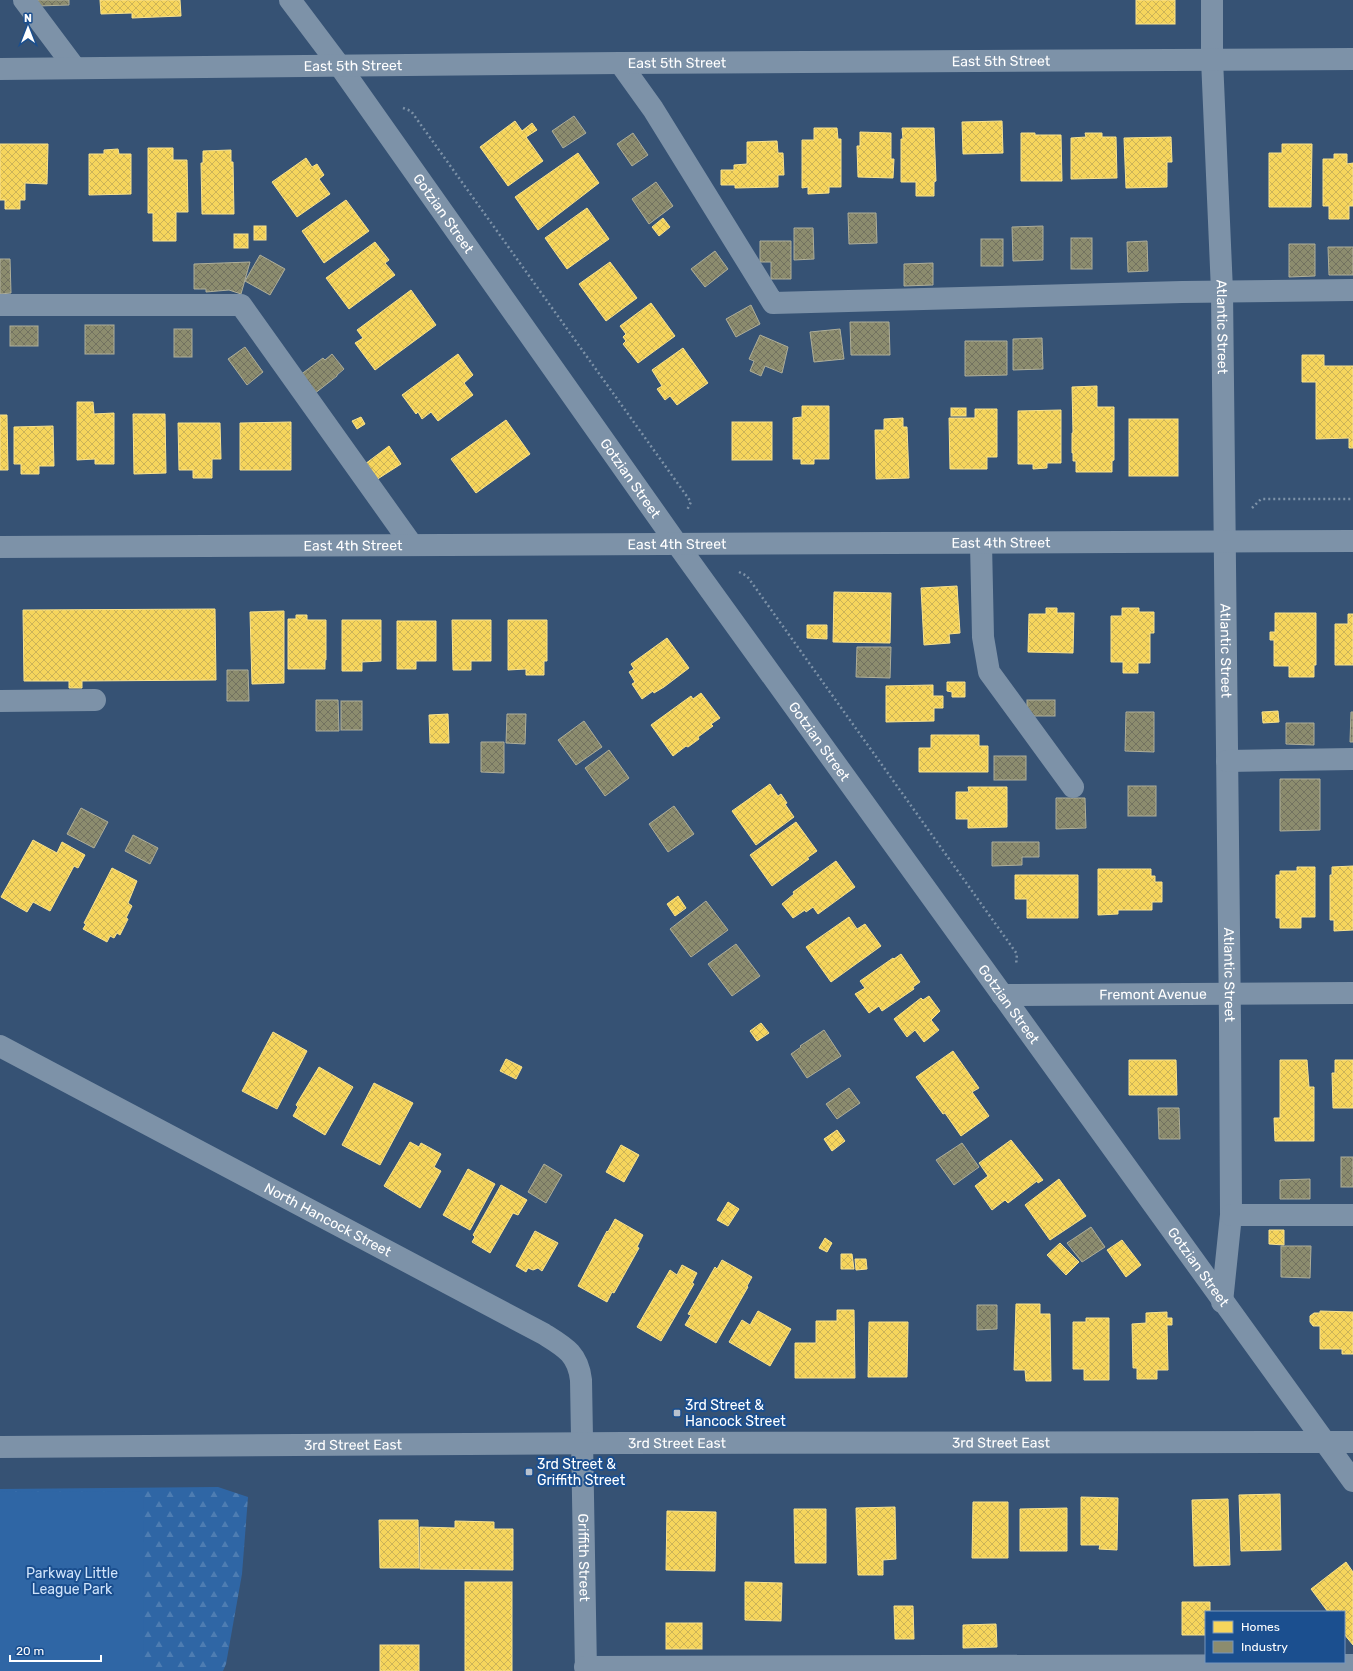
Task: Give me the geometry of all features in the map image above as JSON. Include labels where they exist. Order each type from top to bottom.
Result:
[{"type":"street","points":[[24,0],[76,68]]},
{"type":"street","name":"Gotzian Street","points":[[290,0],[338,65],[677,544],[1222,1302],[1353,1481]]},
{"type":"street","name":"Atlantic Street","points":[[1212,0],[1212,59],[1222,291],[1231,1215],[1222,1302]]},
{"type":"street","name":"East 5th Street","points":[[0,69],[338,65],[1353,59]]},
{"type":"street","points":[[620,63],[653,109],[773,304],[1222,291],[1353,290]]},
{"type":"street","points":[[0,305],[241,306],[412,545]]},
{"type":"street","name":"East 4th Street","points":[[0,547],[1225,543],[1353,541]]},
{"type":"street","points":[[981,543],[983,637],[989,672],[1073,787]]},
{"type":"street","points":[[0,701],[95,700]]},
{"type":"street","points":[[1227,761],[1353,759]]},
{"type":"street","name":"Fremont Avenue","points":[[1002,995],[1353,993]]},
{"type":"street","name":"North Hancock Street","points":[[0,1046],[544,1334],[564,1346],[575,1358],[580,1369],[583,1406],[583,1444]]},
{"type":"street","points":[[1231,1215],[1353,1215]]},
{"type":"street","name":"3rd Street East","points":[[0,1447],[1353,1442]]},
{"type":"street","name":"Griffith Street","points":[[583,1444],[586,1669]]},
{"type":"street","points":[[586,1669],[1353,1666]]},
{"type":"path","points":[[401,107],[411,111],[691,502],[685,513]]},
{"type":"path","points":[[1252,508],[1261,499],[1353,499]]},
{"type":"path","points":[[739,572],[747,576],[1013,948],[1017,954],[1016,965]]},
{"type":"green space","points":[[218,1487],[248,1497],[242,1574],[226,1664],[223,1671],[55,1671],[0,1521],[0,1489]]},
{"type":"green space","name":"Parkway Little League Park","points":[[143,1491],[144,1671],[0,1671],[0,1492]]},
{"type":"building: Homes","points":[[100,0],[180,0],[181,16],[132,18],[132,13],[101,14]]},
{"type":"building: Homes","points":[[1136,0],[1175,0],[1175,24],[1136,24]]},
{"type":"building: Homes","points":[[515,121],[522,131],[532,123],[537,130],[526,137],[543,161],[508,186],[480,147]]},
{"type":"building: Homes","points":[[1002,121],[1003,153],[963,154],[962,122]]},
{"type":"building: Homes","points":[[814,128],[837,128],[838,139],[841,139],[841,187],[829,187],[829,193],[808,194],[808,187],[802,188],[802,140],[814,140]]},
{"type":"building: Homes","points":[[902,128],[934,128],[936,181],[934,182],[934,196],[916,196],[916,182],[901,182],[901,139],[903,139]]},
{"type":"building: Homes","points":[[860,132],[891,133],[891,159],[894,159],[893,178],[858,177],[857,146],[860,146]]},
{"type":"building: Homes","points":[[1021,133],[1035,133],[1035,135],[1061,135],[1062,181],[1021,181]]},
{"type":"building: Homes","points":[[1085,133],[1102,133],[1102,137],[1116,137],[1117,178],[1071,179],[1071,138],[1086,137]]},
{"type":"building: Homes","points":[[1171,137],[1172,162],[1167,162],[1167,187],[1126,188],[1124,138]]},
{"type":"building: Homes","points":[[777,141],[778,153],[783,153],[784,175],[778,175],[778,187],[735,188],[735,185],[721,185],[721,170],[734,170],[734,165],[747,164],[747,142]]},
{"type":"building: Homes","points":[[0,144],[48,144],[47,184],[25,183],[25,200],[20,200],[20,209],[5,209],[5,200],[0,200]]},
{"type":"building: Homes","points":[[1282,144],[1312,144],[1311,207],[1269,207],[1269,153],[1282,153]]},
{"type":"building: Homes","points":[[148,148],[173,148],[173,160],[187,160],[188,212],[176,212],[176,241],[153,241],[153,213],[148,213]]},
{"type":"building: Homes","points":[[118,149],[119,154],[131,154],[131,194],[89,195],[89,154],[104,154],[104,150]]},
{"type":"building: Homes","points":[[231,150],[231,162],[233,162],[234,214],[202,214],[201,163],[203,163],[203,151]]},
{"type":"building: Homes","points":[[578,153],[599,183],[538,230],[515,197]]},
{"type":"building: Homes","points":[[1334,154],[1347,154],[1347,164],[1353,163],[1353,206],[1349,206],[1349,219],[1329,219],[1329,206],[1323,206],[1323,159],[1334,159]]},
{"type":"building: Homes","points":[[306,158],[312,167],[317,164],[324,175],[319,179],[330,194],[297,217],[272,182]]},
{"type":"building: Homes","points":[[346,200],[369,231],[324,263],[302,231]]},
{"type":"building: Homes","points":[[587,208],[609,239],[567,269],[545,238]]},
{"type":"building: Homes","points":[[663,218],[670,227],[659,236],[652,227]]},
{"type":"building: Homes","points":[[254,226],[266,226],[266,240],[254,240]]},
{"type":"building: Homes","points":[[234,234],[248,234],[248,248],[234,248]]},
{"type":"building: Homes","points":[[375,242],[389,260],[385,263],[395,275],[349,309],[326,278]]},
{"type":"building: Homes","points":[[610,262],[637,298],[606,321],[579,284]]},
{"type":"building: Homes","points":[[411,290],[436,325],[375,370],[355,343],[363,338],[357,330]]},
{"type":"building: Homes","points":[[651,303],[675,336],[638,363],[623,344],[626,341],[623,337],[626,334],[620,326]]},
{"type":"building: Homes","points":[[683,348],[708,383],[677,405],[670,396],[665,400],[657,389],[662,386],[652,370]]},
{"type":"building: Homes","points":[[458,354],[473,375],[464,383],[473,395],[438,421],[431,412],[422,419],[418,412],[416,414],[402,395]]},
{"type":"building: Homes","points":[[1302,355],[1324,355],[1324,366],[1353,366],[1353,448],[1349,448],[1349,438],[1316,439],[1316,382],[1302,382]]},
{"type":"building: Homes","points":[[1097,386],[1097,407],[1114,407],[1114,460],[1112,461],[1112,472],[1076,472],[1076,461],[1073,461],[1072,453],[1072,387]]},
{"type":"building: Homes","points":[[77,402],[93,402],[94,414],[114,413],[114,464],[95,464],[95,459],[77,460]]},
{"type":"building: Homes","points":[[802,406],[829,406],[829,459],[814,459],[814,464],[801,464],[801,459],[793,459],[793,418],[802,417]]},
{"type":"building: Homes","points":[[951,408],[966,408],[966,416],[951,416]]},
{"type":"building: Homes","points":[[975,409],[997,409],[997,457],[987,457],[987,469],[950,469],[949,418],[975,418]]},
{"type":"building: Homes","points":[[1061,410],[1061,463],[1047,463],[1047,468],[1033,469],[1033,464],[1018,464],[1018,411]]},
{"type":"building: Homes","points":[[133,414],[165,414],[166,473],[134,474]]},
{"type":"building: Homes","points":[[0,415],[7,415],[8,470],[0,470]]},
{"type":"building: Homes","points":[[361,417],[365,424],[357,429],[352,421]]},
{"type":"building: Homes","points":[[903,418],[903,427],[907,427],[909,478],[876,479],[875,430],[884,430],[884,419]]},
{"type":"building: Homes","points":[[1129,419],[1178,419],[1178,476],[1129,476]]},
{"type":"building: Homes","points":[[506,420],[530,454],[476,493],[451,459]]},
{"type":"building: Homes","points":[[291,422],[291,470],[240,470],[240,423]]},
{"type":"building: Homes","points":[[732,422],[772,422],[772,460],[732,460]]},
{"type":"building: Homes","points":[[178,423],[220,423],[221,459],[212,459],[212,478],[193,478],[193,470],[179,470]]},
{"type":"building: Homes","points":[[53,426],[54,466],[39,466],[39,474],[21,474],[21,464],[14,464],[14,427]]},
{"type":"building: Homes","points":[[389,446],[401,464],[376,480],[365,464]]},
{"type":"building: Homes","points":[[957,586],[960,633],[949,634],[950,643],[924,645],[921,588]]},
{"type":"building: Homes","points":[[834,592],[891,593],[890,643],[833,642]]},
{"type":"building: Homes","points":[[1046,608],[1057,608],[1057,613],[1074,613],[1073,653],[1028,652],[1029,614],[1046,614]]},
{"type":"building: Homes","points":[[1122,608],[1139,608],[1139,612],[1154,612],[1154,633],[1150,633],[1150,663],[1138,663],[1138,673],[1123,673],[1123,662],[1111,662],[1111,616],[1122,616]]},
{"type":"building: Homes","points":[[215,609],[216,680],[82,681],[82,688],[69,688],[69,681],[24,681],[23,610]]},
{"type":"building: Homes","points":[[284,611],[284,683],[252,684],[250,612]]},
{"type":"building: Homes","points":[[1275,613],[1316,613],[1316,665],[1314,665],[1314,677],[1289,677],[1289,666],[1274,666],[1274,640],[1270,640],[1270,632],[1275,632]]},
{"type":"building: Homes","points":[[1348,614],[1353,614],[1353,665],[1335,665],[1335,624],[1348,624]]},
{"type":"building: Homes","points":[[296,615],[307,615],[307,620],[326,620],[325,669],[288,669],[288,619],[296,619]]},
{"type":"building: Homes","points":[[342,620],[381,620],[381,661],[362,662],[362,671],[342,671]]},
{"type":"building: Homes","points":[[452,620],[491,620],[491,661],[471,661],[471,670],[453,670]]},
{"type":"building: Homes","points":[[508,620],[547,620],[547,661],[544,661],[544,675],[526,675],[526,669],[508,670]]},
{"type":"building: Homes","points":[[397,621],[436,621],[436,661],[416,661],[416,669],[397,669]]},
{"type":"building: Homes","points":[[807,625],[827,625],[827,639],[807,638]]},
{"type":"building: Homes","points":[[667,638],[689,668],[664,687],[654,693],[653,691],[642,699],[632,684],[635,682],[629,672],[634,669],[631,664]]},
{"type":"building: Homes","points":[[947,682],[965,682],[965,697],[952,697],[952,692],[947,691]]},
{"type":"building: Homes","points":[[933,685],[933,696],[943,696],[943,708],[934,708],[934,721],[886,722],[886,686]]},
{"type":"building: Homes","points":[[701,693],[720,718],[711,724],[713,726],[698,737],[699,739],[688,747],[686,746],[673,756],[651,725],[691,696],[693,699]]},
{"type":"building: Homes","points":[[1278,711],[1279,722],[1263,723],[1262,712]]},
{"type":"building: Homes","points":[[448,714],[449,743],[430,743],[429,715]]},
{"type":"building: Homes","points":[[931,735],[979,735],[979,746],[988,746],[988,772],[919,772],[919,748],[931,748]]},
{"type":"building: Homes","points":[[770,784],[778,796],[781,794],[787,803],[785,804],[794,817],[756,845],[732,811]]},
{"type":"building: Homes","points":[[968,787],[1007,787],[1007,827],[968,828],[968,819],[956,819],[956,792],[969,792]]},
{"type":"building: Homes","points":[[796,822],[817,851],[807,858],[809,859],[772,886],[750,855]]},
{"type":"building: Homes","points":[[33,840],[57,853],[62,842],[85,855],[78,868],[74,866],[50,911],[33,902],[27,912],[1,897]]},
{"type":"building: Homes","points":[[836,861],[855,887],[818,914],[813,907],[806,912],[805,910],[793,918],[782,904],[794,894],[793,892]]},
{"type":"building: Homes","points":[[1353,866],[1353,930],[1334,931],[1334,920],[1330,920],[1330,875],[1332,875],[1332,867]]},
{"type":"building: Homes","points":[[1297,867],[1315,867],[1315,917],[1301,917],[1301,928],[1280,928],[1280,918],[1276,918],[1276,875],[1280,875],[1280,871],[1297,871]]},
{"type":"building: Homes","points":[[112,868],[137,881],[128,903],[132,906],[126,918],[128,919],[120,935],[117,933],[114,938],[110,936],[107,942],[83,929],[86,924],[84,923]]},
{"type":"building: Homes","points":[[1098,869],[1151,869],[1151,876],[1155,876],[1155,882],[1162,882],[1162,902],[1152,902],[1152,910],[1118,910],[1118,914],[1098,915]]},
{"type":"building: Homes","points":[[1015,875],[1078,875],[1078,918],[1027,918],[1027,899],[1015,899]]},
{"type":"building: Homes","points":[[678,896],[686,908],[675,916],[667,904]]},
{"type":"building: Homes","points":[[849,917],[857,929],[865,924],[881,946],[831,982],[806,947]]},
{"type":"building: Homes","points":[[901,954],[920,982],[913,987],[914,989],[882,1011],[879,1006],[869,1013],[855,994],[865,988],[860,981]]},
{"type":"building: Homes","points":[[929,996],[940,1011],[931,1020],[939,1030],[924,1042],[915,1030],[907,1037],[894,1019],[921,998],[923,1000]]},
{"type":"building: Homes","points":[[761,1023],[769,1033],[757,1041],[750,1031]]},
{"type":"building: Homes","points":[[273,1032],[307,1051],[277,1109],[242,1091]]},
{"type":"building: Homes","points":[[953,1051],[979,1088],[972,1092],[989,1116],[961,1136],[945,1113],[943,1114],[916,1077]]},
{"type":"building: Homes","points":[[506,1059],[522,1067],[516,1079],[500,1071]]},
{"type":"building: Homes","points":[[1129,1060],[1176,1060],[1177,1095],[1129,1095]]},
{"type":"building: Homes","points":[[1280,1060],[1307,1060],[1309,1087],[1314,1087],[1314,1141],[1275,1141],[1274,1118],[1280,1118]]},
{"type":"building: Homes","points":[[1335,1060],[1353,1060],[1353,1108],[1333,1108],[1332,1073],[1335,1073]]},
{"type":"building: Homes","points":[[319,1067],[353,1087],[325,1135],[293,1116],[298,1107],[296,1105]]},
{"type":"building: Homes","points":[[374,1083],[413,1103],[380,1165],[342,1145]]},
{"type":"building: Homes","points":[[837,1130],[845,1141],[832,1151],[824,1139]]},
{"type":"building: Homes","points":[[1011,1140],[1043,1180],[1038,1183],[1037,1181],[1008,1203],[1005,1200],[992,1210],[975,1186],[988,1176],[979,1163]]},
{"type":"building: Homes","points":[[410,1142],[419,1147],[421,1143],[441,1154],[434,1167],[441,1171],[420,1208],[384,1186]]},
{"type":"building: Homes","points":[[621,1145],[639,1155],[624,1182],[606,1172]]},
{"type":"building: Homes","points":[[468,1169],[495,1184],[470,1230],[443,1215]]},
{"type":"building: Homes","points":[[1059,1179],[1086,1216],[1050,1240],[1025,1205]]},
{"type":"building: Homes","points":[[501,1185],[527,1200],[518,1215],[513,1213],[490,1253],[472,1242],[475,1237],[473,1235]]},
{"type":"building: Homes","points":[[728,1202],[739,1209],[728,1226],[717,1220]]},
{"type":"building: Homes","points":[[615,1219],[643,1235],[637,1247],[639,1248],[614,1293],[612,1292],[607,1302],[578,1286],[607,1231],[608,1232]]},
{"type":"building: Homes","points":[[1269,1230],[1284,1230],[1284,1245],[1269,1244]]},
{"type":"building: Homes","points":[[535,1231],[558,1243],[542,1271],[538,1268],[533,1270],[528,1268],[526,1272],[516,1266]]},
{"type":"building: Homes","points":[[825,1238],[832,1243],[827,1252],[819,1248]]},
{"type":"building: Homes","points":[[1122,1240],[1141,1265],[1126,1277],[1107,1250]]},
{"type":"building: Homes","points":[[1060,1243],[1079,1262],[1066,1275],[1047,1255]]},
{"type":"building: Homes","points":[[841,1254],[852,1254],[854,1269],[841,1269]]},
{"type":"building: Homes","points":[[855,1259],[866,1259],[867,1269],[856,1270]]},
{"type":"building: Homes","points":[[722,1260],[752,1277],[747,1286],[748,1287],[716,1343],[685,1325],[691,1315],[688,1314],[715,1267],[717,1269]]},
{"type":"building: Homes","points":[[682,1265],[697,1273],[692,1283],[694,1284],[661,1341],[637,1327],[670,1270],[677,1275]]},
{"type":"building: Homes","points":[[1016,1304],[1040,1304],[1040,1314],[1050,1314],[1051,1381],[1026,1381],[1025,1370],[1014,1370]]},
{"type":"building: Homes","points":[[837,1310],[854,1310],[855,1378],[795,1378],[795,1343],[816,1343],[816,1321],[837,1321]]},
{"type":"building: Homes","points":[[758,1311],[791,1329],[770,1366],[729,1342],[742,1320],[750,1325]]},
{"type":"building: Homes","points":[[1320,1311],[1353,1312],[1353,1354],[1342,1354],[1342,1349],[1320,1349],[1320,1326],[1313,1326],[1310,1322],[1310,1316],[1314,1313],[1320,1313]]},
{"type":"building: Homes","points":[[1167,1312],[1167,1318],[1172,1318],[1172,1325],[1167,1325],[1168,1370],[1157,1370],[1157,1379],[1137,1379],[1137,1368],[1133,1368],[1132,1324],[1146,1323],[1146,1313]]},
{"type":"building: Homes","points":[[1086,1318],[1109,1318],[1109,1380],[1084,1380],[1084,1369],[1073,1369],[1073,1322],[1086,1322]]},
{"type":"building: Homes","points":[[869,1322],[908,1322],[907,1377],[868,1377]]},
{"type":"building: Homes","points":[[1280,1494],[1281,1550],[1241,1551],[1239,1495]]},
{"type":"building: Homes","points":[[1081,1497],[1118,1498],[1117,1550],[1099,1549],[1100,1545],[1081,1545]]},
{"type":"building: Homes","points":[[1228,1499],[1230,1565],[1194,1566],[1192,1500]]},
{"type":"building: Homes","points":[[973,1502],[1008,1502],[1008,1558],[972,1558]]},
{"type":"building: Homes","points":[[895,1507],[896,1559],[883,1560],[883,1575],[858,1575],[856,1508]]},
{"type":"building: Homes","points":[[1067,1508],[1067,1551],[1020,1551],[1020,1509]]},
{"type":"building: Homes","points":[[794,1509],[826,1509],[826,1563],[795,1563]]},
{"type":"building: Homes","points":[[667,1511],[716,1512],[715,1571],[666,1570]]},
{"type":"building: Homes","points":[[379,1520],[418,1520],[419,1568],[380,1568]]},
{"type":"building: Homes","points":[[455,1521],[494,1522],[494,1529],[513,1529],[513,1570],[420,1569],[420,1527],[455,1528]]},
{"type":"building: Homes","points":[[1346,1562],[1353,1572],[1353,1645],[1345,1635],[1345,1611],[1327,1611],[1311,1589]]},
{"type":"building: Homes","points":[[465,1582],[512,1582],[512,1671],[465,1671]]},
{"type":"building: Homes","points":[[745,1582],[782,1583],[781,1621],[745,1620]]},
{"type":"building: Homes","points":[[1182,1602],[1210,1602],[1210,1611],[1205,1611],[1205,1635],[1182,1635]]},
{"type":"building: Homes","points":[[894,1606],[913,1606],[914,1639],[895,1639]]},
{"type":"building: Homes","points":[[666,1623],[702,1623],[702,1649],[666,1649]]},
{"type":"building: Homes","points":[[996,1624],[997,1647],[963,1648],[963,1625]]},
{"type":"building: Homes","points":[[380,1645],[419,1645],[419,1671],[380,1671]]},
{"type":"building: Industry","points":[[37,0],[69,0],[69,5],[38,6]]},
{"type":"building: Industry","points":[[574,116],[586,133],[563,148],[552,131]]},
{"type":"building: Industry","points":[[633,133],[648,155],[632,166],[617,144]]},
{"type":"building: Industry","points":[[656,182],[673,206],[649,224],[632,199]]},
{"type":"building: Industry","points":[[848,213],[876,213],[877,243],[849,244]]},
{"type":"building: Industry","points":[[1043,226],[1043,260],[1013,261],[1012,227]]},
{"type":"building: Industry","points":[[794,228],[813,228],[814,259],[794,260]]},
{"type":"building: Industry","points":[[1071,238],[1092,238],[1092,269],[1071,269]]},
{"type":"building: Industry","points":[[981,239],[1003,239],[1003,266],[981,266]]},
{"type":"building: Industry","points":[[760,241],[791,241],[791,279],[771,279],[771,262],[760,262]]},
{"type":"building: Industry","points":[[1147,241],[1148,271],[1128,272],[1127,242]]},
{"type":"building: Industry","points":[[1289,244],[1315,244],[1315,276],[1289,277]]},
{"type":"building: Industry","points":[[1328,247],[1353,247],[1353,275],[1329,275]]},
{"type":"building: Industry","points":[[715,251],[728,269],[705,287],[691,269]]},
{"type":"building: Industry","points":[[260,255],[285,269],[270,295],[245,281]]},
{"type":"building: Industry","points":[[0,259],[10,259],[11,293],[0,294]]},
{"type":"building: Industry","points":[[250,262],[241,294],[229,290],[206,292],[206,289],[194,289],[194,264]]},
{"type":"building: Industry","points":[[933,263],[933,285],[904,286],[904,264]]},
{"type":"building: Industry","points":[[751,305],[760,324],[736,337],[726,319]]},
{"type":"building: Industry","points":[[850,322],[889,322],[890,355],[851,355]]},
{"type":"building: Industry","points":[[85,325],[114,325],[114,354],[85,354]]},
{"type":"building: Industry","points":[[10,326],[38,326],[38,346],[10,346]]},
{"type":"building: Industry","points":[[174,329],[192,329],[192,357],[174,357]]},
{"type":"building: Industry","points":[[840,329],[844,359],[814,362],[810,332]]},
{"type":"building: Industry","points":[[760,335],[788,347],[782,373],[765,366],[761,376],[750,371],[754,361],[749,359]]},
{"type":"building: Industry","points":[[1042,338],[1043,369],[1013,370],[1013,339]]},
{"type":"building: Industry","points":[[965,341],[1007,341],[1007,375],[965,376]]},
{"type":"building: Industry","points":[[245,347],[263,372],[247,385],[228,359]]},
{"type":"building: Industry","points":[[332,354],[344,369],[314,394],[300,375],[323,358],[325,360]]},
{"type":"building: Industry","points":[[857,647],[891,647],[890,678],[856,677]]},
{"type":"building: Industry","points":[[227,670],[248,670],[249,701],[227,701]]},
{"type":"building: Industry","points":[[316,700],[338,700],[339,731],[316,731]]},
{"type":"building: Industry","points":[[1027,700],[1055,700],[1055,716],[1027,716]]},
{"type":"building: Industry","points":[[341,701],[362,701],[362,730],[341,730]]},
{"type":"building: Industry","points":[[1126,712],[1154,712],[1154,752],[1125,751]]},
{"type":"building: Industry","points":[[1351,712],[1353,712],[1353,742],[1350,742]]},
{"type":"building: Industry","points":[[507,714],[526,714],[525,744],[506,743]]},
{"type":"building: Industry","points":[[584,721],[602,747],[576,765],[558,740]]},
{"type":"building: Industry","points":[[1286,723],[1314,723],[1314,745],[1286,744]]},
{"type":"building: Industry","points":[[481,742],[504,742],[504,773],[481,772]]},
{"type":"building: Industry","points":[[609,750],[629,778],[605,796],[585,768]]},
{"type":"building: Industry","points":[[994,756],[1026,756],[1026,780],[994,780]]},
{"type":"building: Industry","points":[[1280,779],[1320,779],[1320,830],[1280,831]]},
{"type":"building: Industry","points":[[1128,786],[1156,786],[1156,816],[1128,816]]},
{"type":"building: Industry","points":[[1056,798],[1085,798],[1086,828],[1056,829]]},
{"type":"building: Industry","points":[[674,806],[694,834],[668,852],[649,824]]},
{"type":"building: Industry","points":[[81,808],[108,822],[94,848],[67,834]]},
{"type":"building: Industry","points":[[133,835],[158,848],[150,864],[125,851]]},
{"type":"building: Industry","points":[[992,842],[1039,842],[1039,857],[1022,857],[1022,865],[992,866]]},
{"type":"building: Industry","points":[[706,901],[728,930],[691,957],[670,929]]},
{"type":"building: Industry","points":[[736,944],[760,976],[732,996],[708,964]]},
{"type":"building: Industry","points":[[824,1030],[841,1056],[807,1078],[791,1054]]},
{"type":"building: Industry","points":[[849,1088],[860,1103],[837,1119],[826,1104]]},
{"type":"building: Industry","points":[[1158,1108],[1179,1108],[1180,1139],[1159,1139]]},
{"type":"building: Industry","points":[[962,1143],[979,1167],[954,1185],[936,1160]]},
{"type":"building: Industry","points":[[1341,1157],[1353,1157],[1353,1187],[1341,1187]]},
{"type":"building: Industry","points":[[544,1164],[562,1175],[546,1203],[528,1192]]},
{"type":"building: Industry","points":[[1310,1179],[1310,1199],[1280,1199],[1280,1180]]},
{"type":"building: Industry","points":[[1091,1227],[1105,1247],[1082,1262],[1067,1243]]},
{"type":"building: Industry","points":[[1281,1246],[1311,1246],[1310,1278],[1281,1277]]},
{"type":"building: Industry","points":[[977,1305],[997,1305],[997,1329],[977,1330]]},
{"type":"place","name":"3rd Street & Hancock Street","points":[[677,1413]]},
{"type":"place","name":"3rd Street & Griffith Street","points":[[529,1472]]}]
